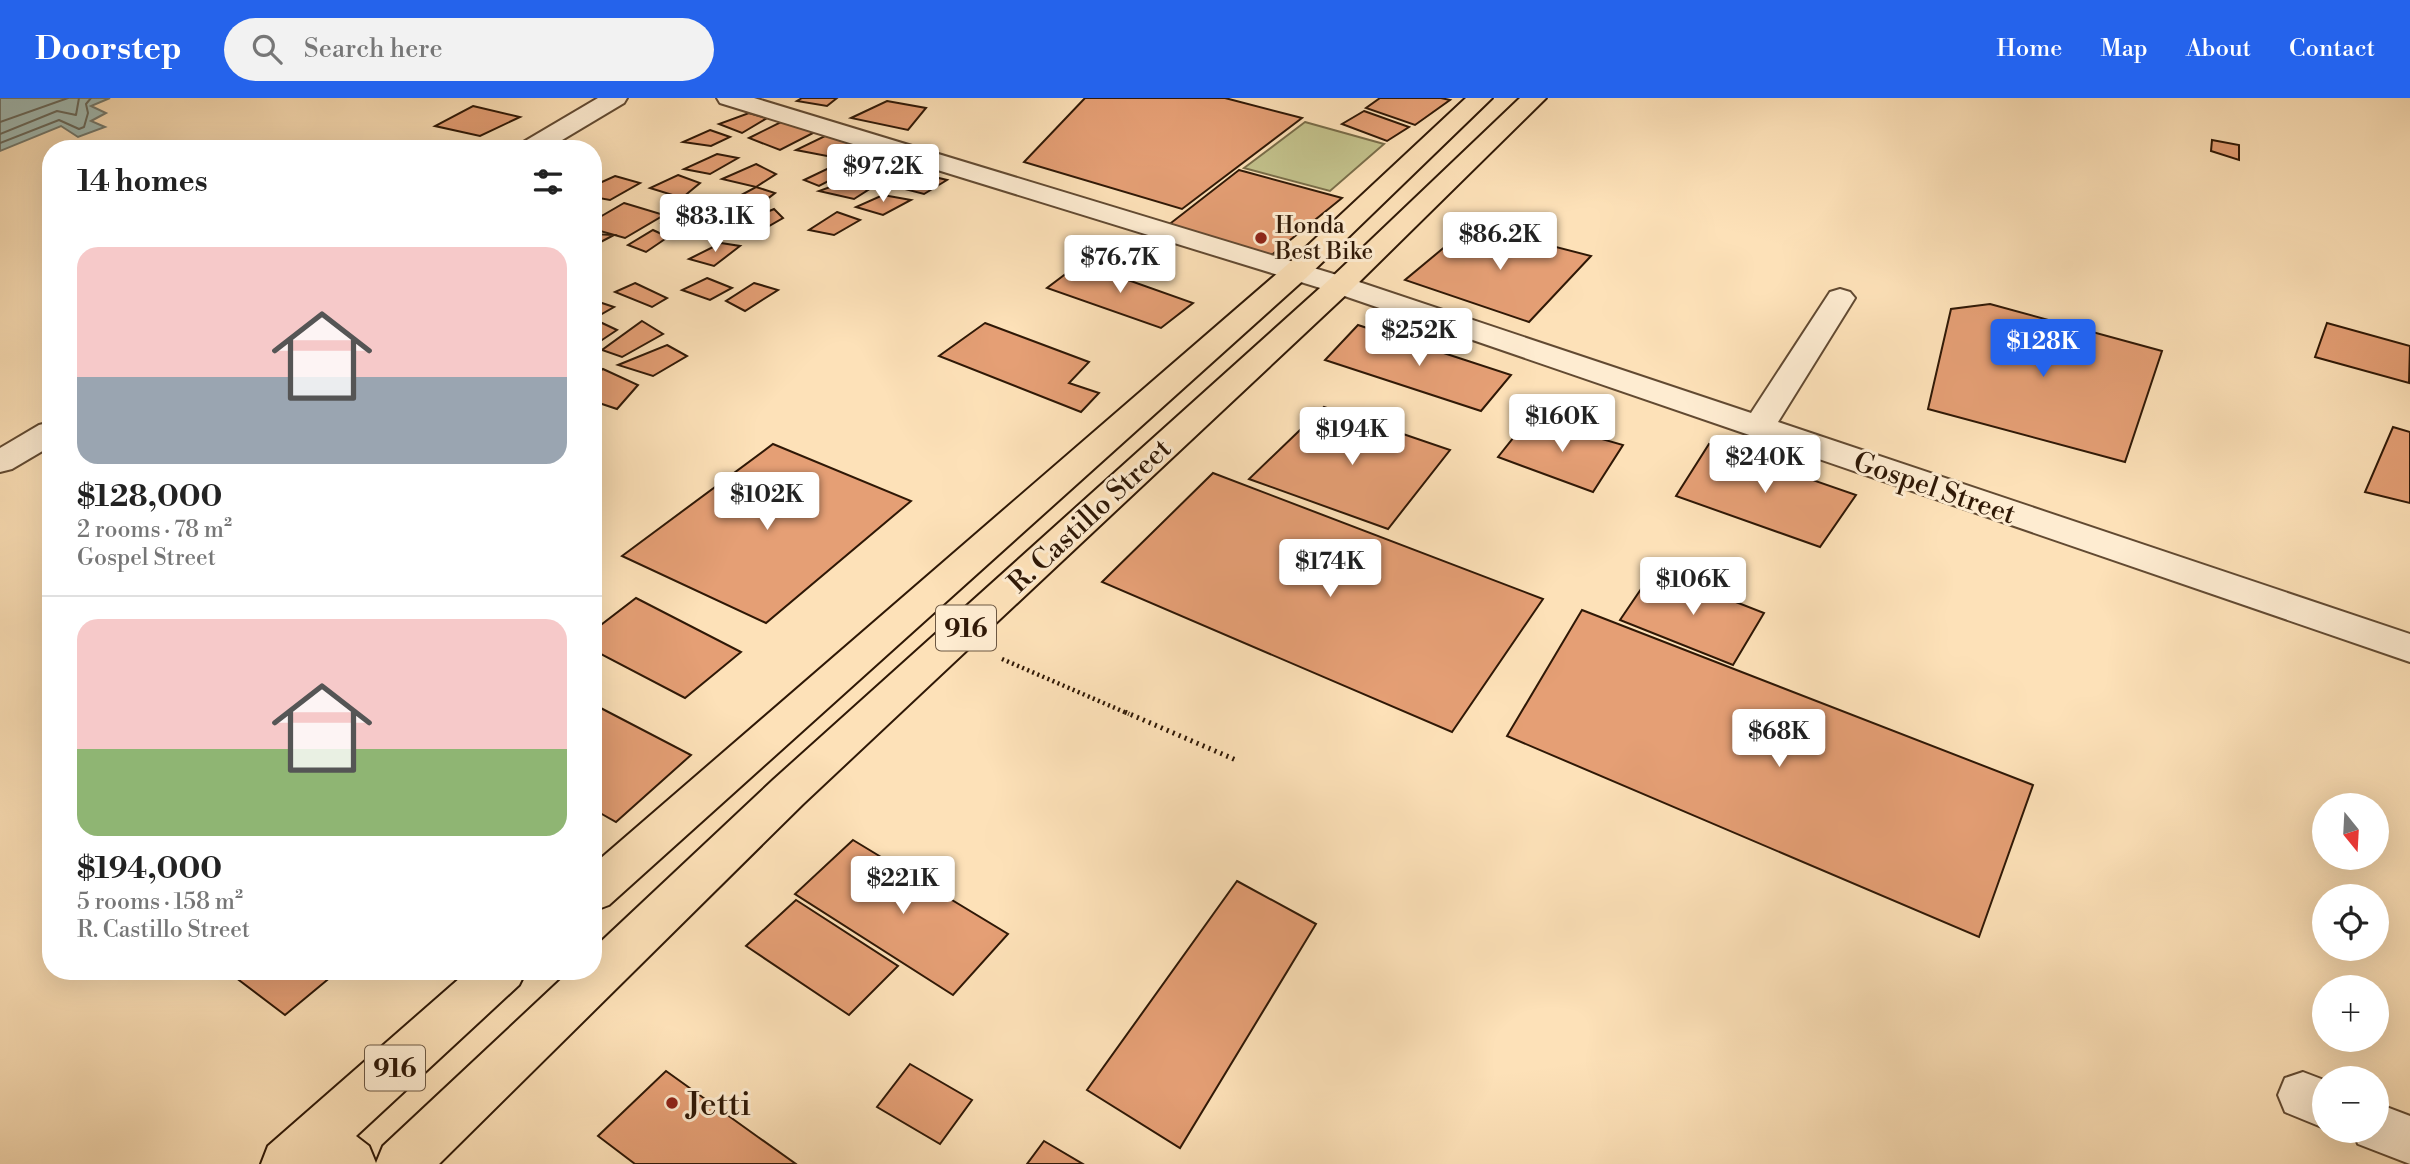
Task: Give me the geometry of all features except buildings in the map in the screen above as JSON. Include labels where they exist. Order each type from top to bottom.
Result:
[{"type":"main road","name":"R. Castillo Street","points":[[602,884],[1021,511],[1297,271],[1480,98]]},
{"type":"main road","name":"R. Castillo Street","points":[[602,971],[788,792],[1340,285],[1534,98]]},
{"type":"main road","points":[[1174,377],[1221,394]]},
{"type":"main road","points":[[1021,511],[1067,535]]},
{"type":"main road","points":[[737,766],[788,792]]},
{"type":"main road","name":"916","points":[[318,1155],[493,980]]},
{"type":"main road","name":"R. Castillo Street","points":[[402,1164],[593,980]]},
{"type":"street","points":[[544,140],[615,98]]},
{"type":"street","name":"Gospel Street","points":[[729,98],[1340,285],[2410,648]]},
{"type":"street","points":[[1759,427],[1840,298]]},
{"type":"street","points":[[0,462],[42,437]]},
{"type":"street","points":[[2389,1132],[2410,1141]]},
{"type":"path","points":[[954,639],[1236,760]]},
{"type":"shaded area","points":[[1305,122],[1384,144],[1330,191],[1244,168]]},
{"type":"water","points":[[0,98],[110,98],[91,106],[106,113],[91,121],[105,127],[78,137],[61,126],[0,151]]},
{"type":"place","name":"Honda Best Bike","points":[[1261,238]]},
{"type":"place","name":"Jetti","points":[[672,1103]]}]
